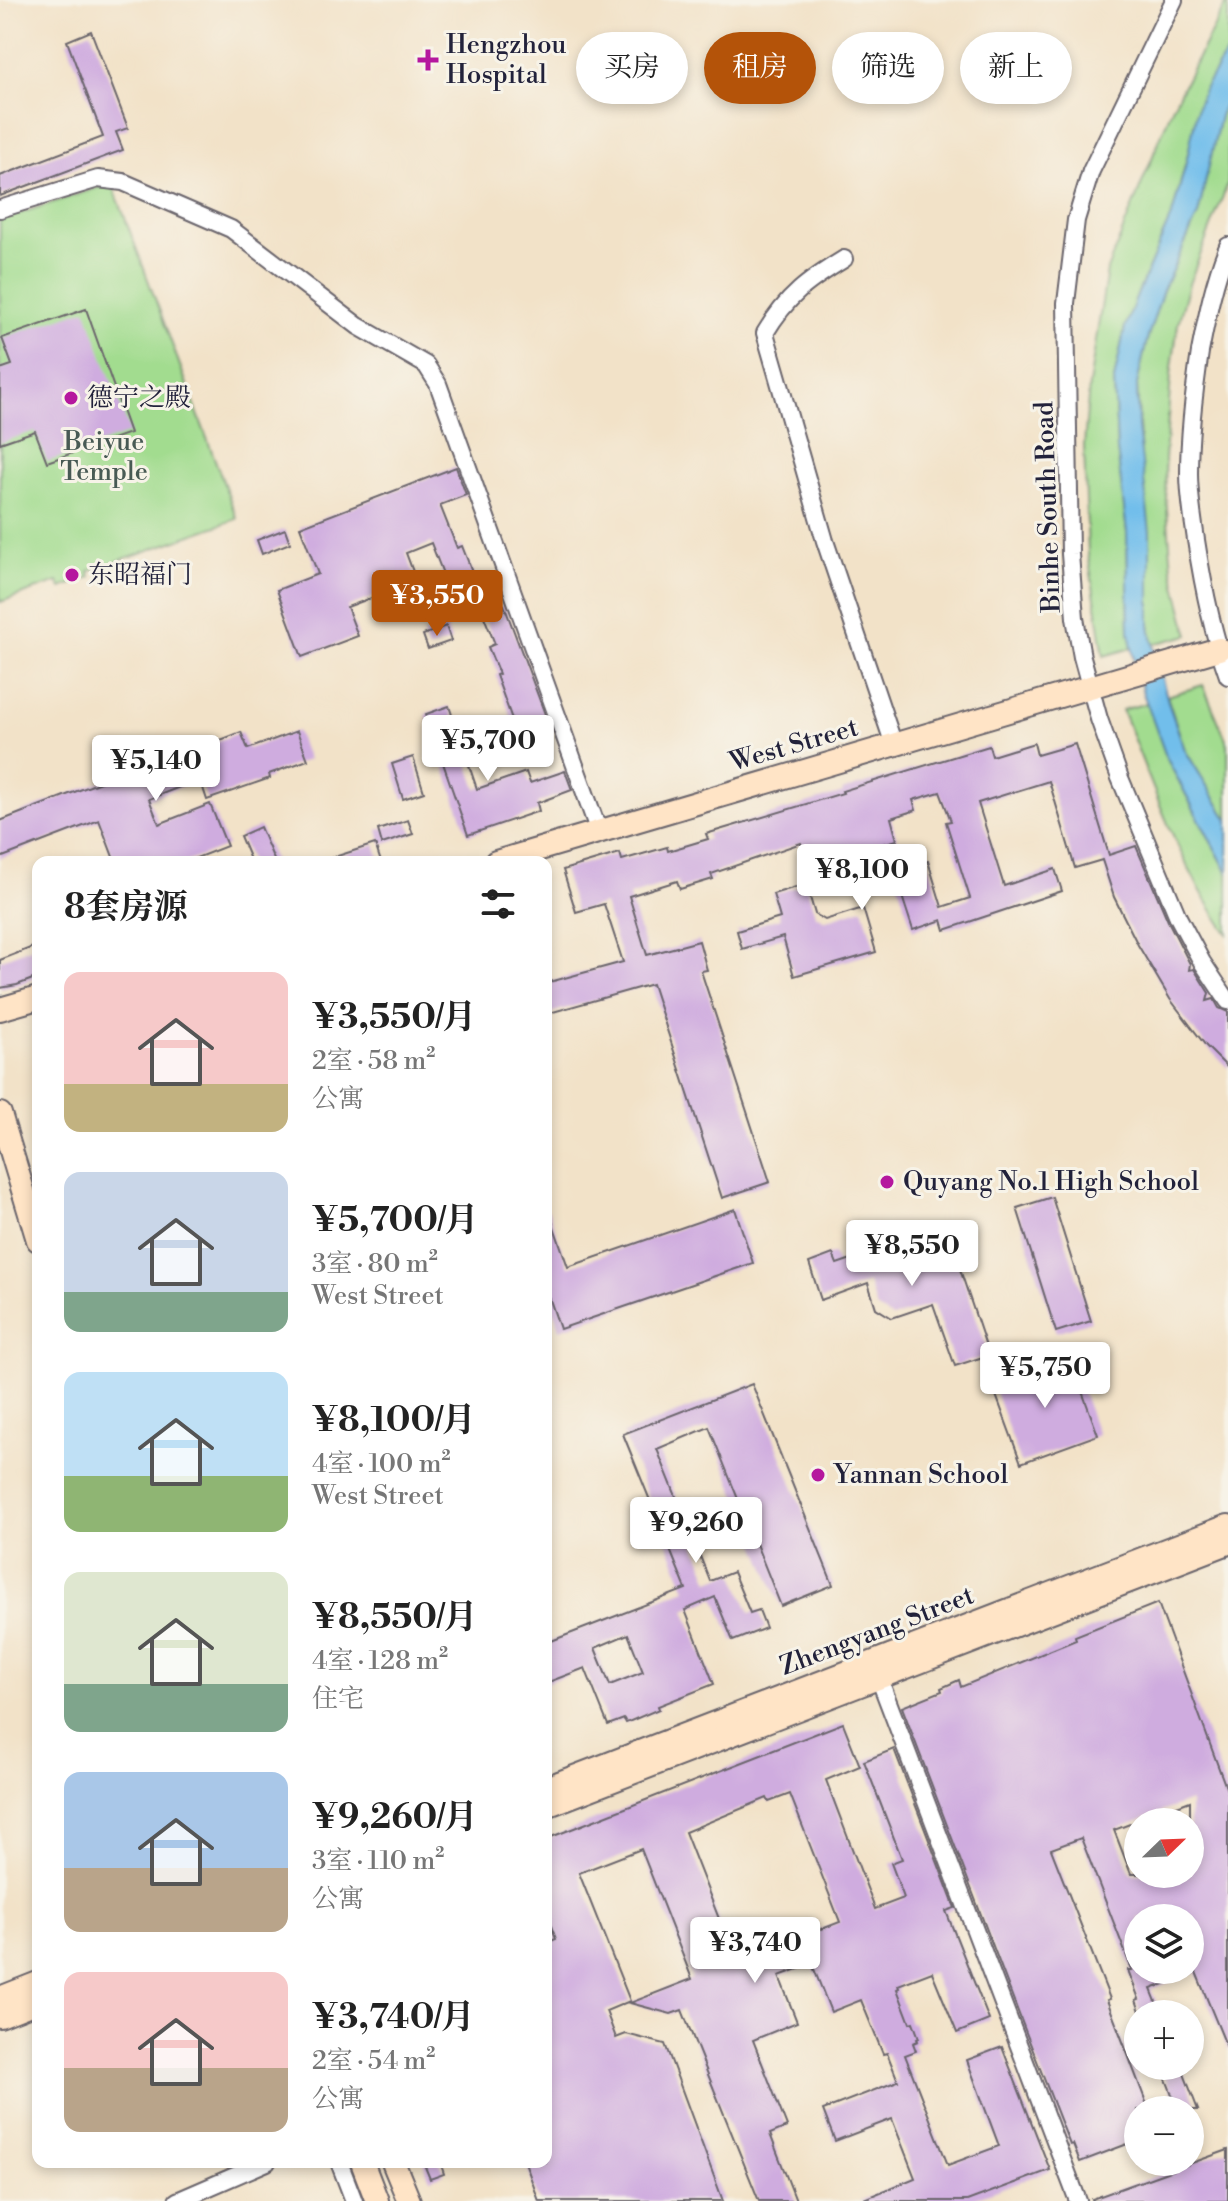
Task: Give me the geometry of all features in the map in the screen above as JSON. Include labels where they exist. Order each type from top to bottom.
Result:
[{"type":"main road","name":"West Street","points":[[517,856],[1099,685],[1220,660]]},
{"type":"main road","points":[[0,1009],[32,1000]]},
{"type":"main road","points":[[0,1114],[32,1220]]},
{"type":"main road","name":"Zhengyang Street","points":[[552,1786],[1228,1526]]},
{"type":"main road","name":"Zhengyang Street","points":[[552,1804],[1228,1543]]},
{"type":"main road","points":[[0,1998],[32,1985]]},
{"type":"main road","points":[[0,2016],[32,2003]]},
{"type":"main road","points":[[364,2168],[377,2201]]},
{"type":"main road","points":[[395,2168],[409,2201]]},
{"type":"street","name":"Binhe South Road","points":[[1174,0],[1091,171],[1076,220],[1066,303],[1070,554],[1075,618],[1099,685],[1099,719],[1178,917],[1228,1001]]},
{"type":"street","points":[[0,209],[98,179],[123,182],[231,229],[358,326],[426,365],[438,384],[599,832]]},
{"type":"street","points":[[1220,660],[1200,565],[1189,473],[1191,422],[1204,330],[1228,246]]},
{"type":"street","points":[[844,259],[792,294],[765,333],[825,541],[894,745]]},
{"type":"street","points":[[879,1678],[1078,2201]]},
{"type":"street","points":[[177,2201],[253,2168]]},
{"type":"street","points":[[341,2168],[354,2201]]},
{"type":"green space","points":[[1228,0],[1228,51],[1205,87],[1173,212],[1125,327],[1114,380],[1117,449],[1127,533],[1132,648],[1104,656],[1088,554],[1084,446],[1089,385],[1107,270],[1173,106]]},
{"type":"green space","points":[[1228,95],[1228,183],[1189,284],[1178,324],[1171,375],[1165,459],[1166,497],[1172,569],[1189,635],[1153,644],[1137,384],[1163,290],[1198,215],[1220,116]]},
{"type":"green space","name":"Beiyue Temple","points":[[112,183],[237,519],[89,571],[91,577],[61,588],[58,582],[0,602],[0,220]]},
{"type":"green space","points":[[1203,685],[1228,744],[1228,820],[1185,750],[1167,696]]},
{"type":"green space","points":[[1147,703],[1167,759],[1228,873],[1228,934],[1182,854],[1122,710]]},
{"type":"water","points":[[1228,51],[1228,95],[1220,116],[1198,215],[1163,290],[1137,384],[1138,427],[1150,532],[1150,625],[1154,649],[1185,750],[1228,820],[1228,873],[1167,759],[1134,659],[1129,631],[1127,533],[1117,449],[1114,380],[1125,327],[1173,212],[1198,105],[1205,87]]},
{"type":"building","points":[[91,31],[128,128],[116,132],[123,150],[0,196],[0,176],[103,137],[67,41]]},
{"type":"building","name":"德宁之殿","points":[[86,309],[130,433],[47,462],[35,431],[0,443],[0,369],[12,365],[2,338]]},
{"type":"building","points":[[456,467],[466,495],[440,505],[457,548],[462,546],[482,597],[456,607],[431,543],[406,553],[415,577],[389,588],[390,591],[347,607],[358,636],[302,657],[277,590],[318,574],[300,527]]},
{"type":"building","points":[[285,529],[290,543],[262,554],[257,540]]},
{"type":"building","points":[[504,605],[549,725],[518,736],[496,675],[499,674],[488,647],[495,644],[483,614]]},
{"type":"building","points":[[446,626],[451,641],[428,649],[423,635]]},
{"type":"building","points":[[449,706],[477,789],[526,772],[530,783],[565,771],[572,790],[537,803],[539,811],[468,835],[426,714]]},
{"type":"building","points":[[297,731],[308,760],[269,774],[270,778],[207,800],[200,779],[149,799],[159,824],[210,804],[227,846],[201,856],[113,856],[99,820],[0,858],[0,821],[136,768],[138,772],[241,732],[248,749]]},
{"type":"building","points":[[1034,743],[1037,755],[1075,744],[1109,855],[1136,846],[1190,964],[1189,970],[1194,969],[1209,993],[1207,1001],[1214,999],[1219,1008],[1228,1012],[1228,1068],[1206,1046],[1170,999],[1114,897],[1102,860],[1075,868],[1049,781],[978,803],[1004,886],[1055,869],[1062,891],[945,930],[942,920],[913,930],[887,850],[905,844],[912,866],[928,861],[942,907],[970,898],[946,822],[951,821],[940,792],[913,800],[916,810],[891,818],[897,840],[807,863],[801,843],[711,874],[713,879],[680,889],[677,881],[629,896],[647,955],[699,941],[707,970],[701,971],[770,1182],[722,1198],[652,984],[552,1012],[552,981],[623,962],[604,904],[576,912],[563,870],[620,853],[622,860],[667,847],[668,851],[708,839],[706,834],[989,746],[992,756]]},
{"type":"building","points":[[413,757],[424,792],[403,799],[392,764]]},
{"type":"building","points":[[408,820],[413,834],[382,844],[378,830]]},
{"type":"building","points":[[260,827],[272,856],[248,856],[240,836]]},
{"type":"building","points":[[375,844],[379,856],[337,856]]},
{"type":"building","points":[[806,884],[815,914],[825,920],[863,908],[876,952],[794,976],[783,937],[742,949],[737,931],[780,918],[773,894]]},
{"type":"building","points":[[32,947],[32,979],[0,988],[0,960]]},
{"type":"building","points":[[1052,1197],[1091,1321],[1056,1332],[1017,1208]]},
{"type":"building","points":[[735,1209],[753,1263],[560,1329],[552,1306],[552,1221],[568,1267]]},
{"type":"building","points":[[947,1231],[989,1355],[955,1366],[933,1304],[892,1318],[876,1308],[868,1283],[821,1300],[809,1263],[833,1254],[837,1264],[895,1244],[897,1248]]},
{"type":"building","points":[[1069,1356],[1098,1435],[1021,1463],[992,1384]]},
{"type":"building","points":[[752,1384],[833,1585],[781,1606],[709,1427],[657,1449],[710,1581],[733,1572],[750,1613],[759,1610],[766,1628],[733,1641],[715,1597],[685,1610],[714,1684],[658,1706],[659,1709],[626,1723],[624,1719],[608,1725],[585,1668],[552,1681],[552,1641],[686,1589],[623,1434]],"holes":[[[628,1634],[643,1672],[610,1685],[595,1648]]]},
{"type":"building","points":[[1158,1603],[1228,1793],[1228,2050],[1201,1984],[1204,1984],[1204,1904],[1124,1904],[1124,1949],[1081,1838],[1051,1849],[1110,1999],[1107,2000],[1124,2045],[1124,2080],[1138,2080],[1144,2096],[1124,2096],[1124,2145],[1080,2162],[1073,2144],[1070,2145],[1025,2030],[902,1707],[942,1691],[941,1688],[959,1680],[961,1687],[1076,1640],[1075,1636]]},
{"type":"building","points":[[843,1723],[860,1766],[826,1780],[875,1909],[904,1898],[891,1863],[902,1859],[864,1761],[894,1749],[955,1908],[946,1911],[989,2020],[957,2033],[932,1972],[898,1985],[910,2023],[913,2022],[919,2038],[913,2043],[916,2051],[905,2055],[948,2165],[999,2146],[967,2060],[1002,2047],[1050,2170],[967,2201],[859,2201],[915,2178],[892,2119],[835,2141],[823,2110],[898,2081],[887,2053],[883,2054],[861,2000],[831,2012],[812,1964],[779,1976],[797,2022],[753,2040],[787,2127],[770,2134],[796,2201],[759,2201],[682,2010],[671,2014],[630,2003],[692,1979],[641,1849],[579,1873],[630,2001],[606,2011],[616,2038],[626,2034],[665,2044],[723,2201],[539,2201],[527,2168],[552,2168],[552,1941],[556,1939],[552,1929],[552,1837]],"holes":[[[790,1794],[840,1922],[736,1962],[685,1832],[767,1798],[769,1802]]]},
{"type":"building","points":[[1133,1984],[1164,1984],[1151,1989],[1155,2000],[1136,2000],[1139,1999]]},
{"type":"building","points":[[1166,2080],[1186,2080],[1193,2096],[1173,2096]]},
{"type":"building","points":[[1228,2150],[1228,2201],[1092,2199],[1156,2176],[1204,2176],[1204,2159]]},
{"type":"building","points":[[425,2168],[442,2168],[444,2174],[430,2179]]},
{"type":"place","name":"Hengzhou Hospital","points":[[428,60]]},
{"type":"place","name":"德宁之殿","points":[[71,398]]},
{"type":"place","name":"东昭福门","points":[[72,575]]},
{"type":"place","name":"Quyang No.1 High School","points":[[887,1182]]},
{"type":"place","name":"Yannan School","points":[[818,1475]]}]
